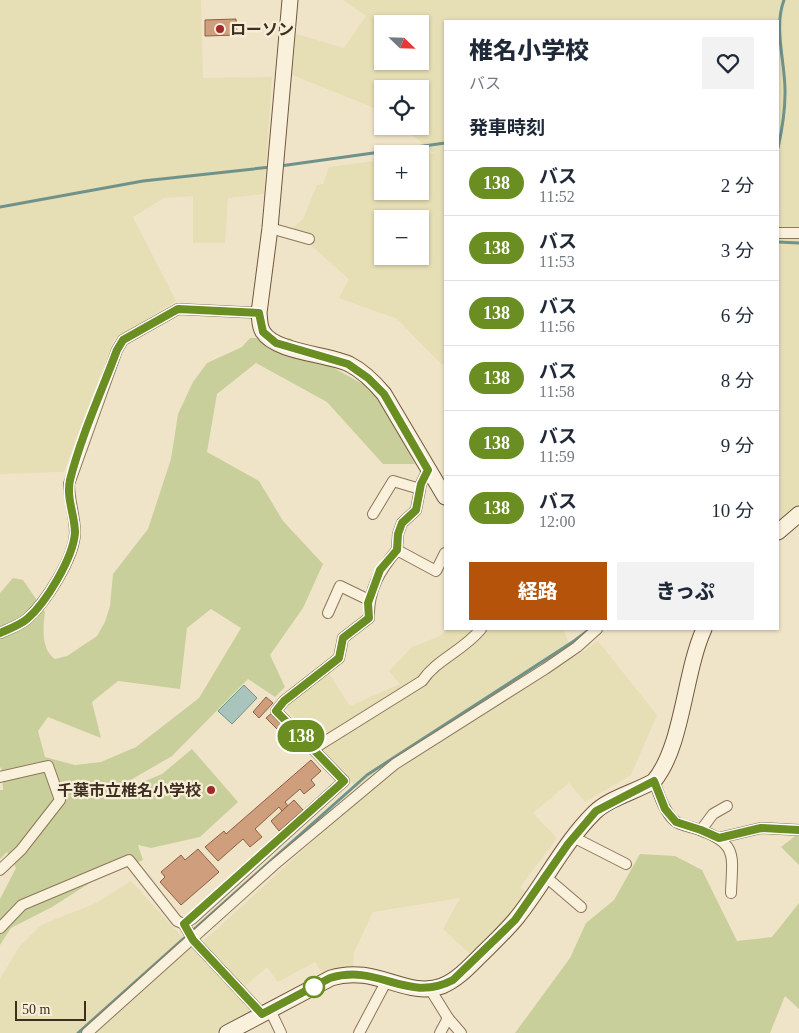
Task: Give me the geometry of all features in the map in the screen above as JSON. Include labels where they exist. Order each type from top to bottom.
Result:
[{"type":"street","points":[[290,0],[270,228],[259,313],[263,332],[276,343],[348,364],[376,384],[384,394],[444,495]]},
{"type":"street","points":[[270,228],[309,239]]},
{"type":"street","points":[[779,233],[799,233]]},
{"type":"street","points":[[0,633],[25,620],[42,604],[71,551],[75,535],[74,518],[69,499],[70,484],[113,359],[123,340],[178,309],[259,313]]},
{"type":"street","points":[[184,924],[344,781],[276,711],[284,701],[339,658],[343,638],[369,618],[370,600],[380,570],[397,550],[398,534],[402,523],[416,510],[420,489],[428,470]]},
{"type":"street","points":[[373,514],[393,481],[420,489]]},
{"type":"street","points":[[779,531],[799,514]]},
{"type":"street","points":[[397,550],[436,571],[444,555]]},
{"type":"street","points":[[328,613],[340,586],[370,600]]},
{"type":"street","points":[[313,749],[422,681],[431,668],[470,642],[480,630]]},
{"type":"street","points":[[87,1033],[193,940],[274,865],[395,764],[545,669],[577,647],[596,630]]},
{"type":"street","points":[[227,1033],[330,978],[342,974],[356,973],[415,989],[430,989],[442,986],[463,973],[515,920],[573,837],[602,806],[654,781],[666,762],[670,751],[692,659],[704,630]]},
{"type":"street","points":[[0,777],[48,766],[60,800],[21,850],[0,870]]},
{"type":"street","points":[[654,781],[665,809],[676,822],[719,838],[729,846],[732,854],[732,893]]},
{"type":"street","points":[[701,830],[713,814],[727,806]]},
{"type":"street","points":[[719,838],[761,828],[799,830]]},
{"type":"street","points":[[573,837],[626,864]]},
{"type":"street","points":[[0,928],[22,905],[129,860],[176,921],[184,924],[193,940],[266,1012],[281,1033]]},
{"type":"street","points":[[546,877],[581,907]]},
{"type":"street","points":[[359,1033],[387,980]]},
{"type":"street","points":[[430,989],[448,1018],[461,1033]]},
{"type":"street","points":[[440,1033],[448,1018]]},
{"type":"shaded area","points":[[0,0],[201,0],[203,78],[272,77],[264,194],[228,198],[225,243],[193,243],[193,196],[164,198],[133,217],[176,301],[114,339],[64,472],[0,474]]},
{"type":"shaded area","points":[[343,0],[799,0],[799,506],[779,523],[779,20],[444,20],[444,365],[441,364],[397,319],[339,298],[349,279],[292,229],[303,219],[317,185],[323,184],[329,167],[374,161],[374,200],[429,200],[429,154],[434,153],[429,149],[429,145],[425,145],[413,135],[429,135],[429,80],[374,80],[374,108],[292,75],[296,34],[344,48],[366,16]]},
{"type":"shaded area","points":[[446,630],[563,630],[575,657],[598,641],[657,715],[631,775],[585,802],[569,783],[533,813],[557,838],[520,887],[527,893],[513,914],[471,955],[443,929],[460,898],[373,912],[354,952],[353,968],[323,975],[315,962],[278,982],[267,967],[237,993],[255,1012],[216,1033],[0,1033],[0,979],[19,947],[41,925],[96,903],[131,881],[194,950],[363,795],[284,706],[328,672],[350,706],[400,684],[389,671],[412,647],[440,636]]},
{"type":"green space","points":[[250,338],[290,338],[323,362],[379,393],[415,464],[383,464],[327,402],[256,363],[217,394],[207,452],[259,481],[283,521],[323,564],[303,608],[270,655],[285,687],[275,697],[248,679],[172,756],[122,785],[123,790],[162,774],[192,749],[238,802],[200,837],[151,848],[138,845],[143,860],[93,881],[52,907],[11,928],[0,945],[0,899],[16,868],[7,852],[0,859],[0,790],[3,790],[2,770],[0,767],[0,593],[13,578],[23,580],[45,612],[45,644],[50,655],[55,659],[67,656],[97,636],[105,622],[110,606],[113,574],[148,529],[171,459],[178,414],[193,382],[207,363],[242,347]],"holes":[[[211,609],[241,628],[199,698],[136,747],[101,762],[75,765],[45,757],[38,731],[48,717],[101,738],[92,702],[118,681],[180,689],[187,628]]]},
{"type":"green space","points":[[799,833],[799,865],[781,847]]},
{"type":"green space","points":[[640,854],[675,856],[702,870],[737,941],[772,937],[799,903],[799,1009],[785,996],[770,1033],[515,1033],[570,958],[586,923],[614,900]]},
{"type":"water","points":[[244,685],[257,698],[232,724],[218,711]]},
{"type":"building","points":[[236,19],[237,35],[205,36],[205,20]]},
{"type":"building","points":[[266,697],[273,703],[259,718],[253,712]]},
{"type":"building","points":[[273,712],[283,723],[277,729],[266,718]]},
{"type":"building","points":[[293,738],[298,744],[293,748],[288,742]]},
{"type":"building","points":[[311,760],[321,771],[311,780],[315,785],[304,794],[300,789],[285,802],[288,806],[282,811],[279,807],[255,829],[262,837],[250,847],[243,839],[218,861],[205,847],[224,831],[226,834]]},
{"type":"building","points":[[294,800],[303,810],[279,831],[271,821]]},
{"type":"building","points":[[198,849],[219,872],[181,905],[160,882],[165,877],[161,872],[181,855],[185,860]]},
{"type":"waterway","points":[[779,143],[785,101],[780,35],[781,11],[784,0]]},
{"type":"waterway","points":[[280,166],[444,143]]},
{"type":"waterway","points":[[0,207],[143,181],[271,167]]},
{"type":"waterway","points":[[779,242],[799,243]]},
{"type":"waterway","points":[[78,1033],[367,775],[589,630]]},
{"type":"bus line","name":"138","points":[[0,633],[25,620],[42,604],[71,551],[75,535],[74,518],[69,499],[75,463],[117,350],[123,340],[178,309],[195,308],[259,313],[263,332],[276,343],[348,364],[376,384],[384,394],[428,470],[421,484],[416,510],[402,523],[398,534],[397,550],[380,570],[368,603],[369,618],[343,638],[339,658],[284,701],[276,711],[344,781],[192,919],[184,924],[193,940],[262,1014],[330,978],[342,974],[370,975],[415,989],[430,989],[442,986],[453,980],[463,973],[515,920],[568,844],[596,811],[602,806],[654,781],[665,809],[676,822],[719,838],[761,828],[784,827],[799,830]]},
{"type":"place","name":"ローソン","points":[[220,29]]},
{"type":"place","name":"千葉市立椎名小学校","points":[[211,790]]}]
